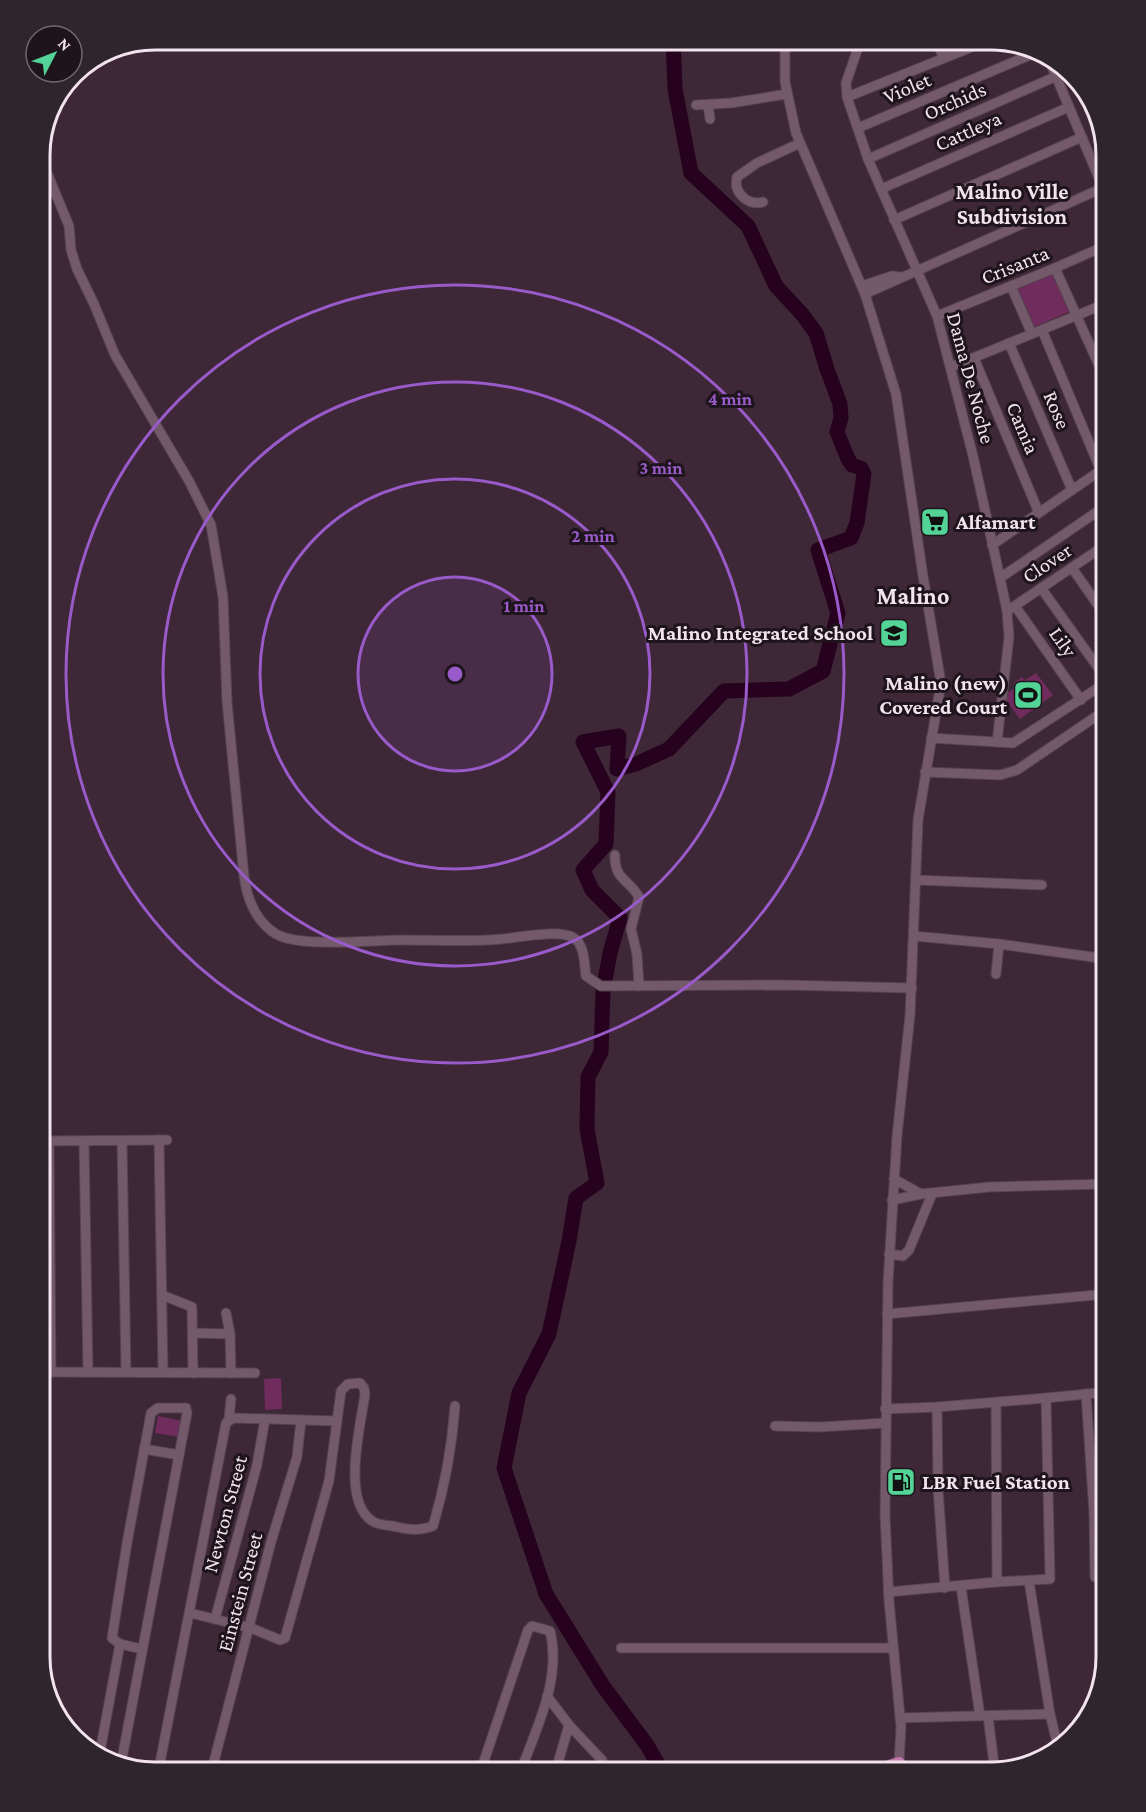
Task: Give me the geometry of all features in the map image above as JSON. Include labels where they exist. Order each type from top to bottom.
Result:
[{"type":"street","points":[[786,50],[784,68],[792,120],[800,143],[868,288],[896,394],[922,576],[940,674],[940,692],[918,820],[912,988],[889,1254],[885,1515],[888,1592],[900,1718],[900,1762]]},
{"type":"street","name":"Dama De Noche","points":[[857,50],[846,83],[848,97],[868,159],[937,316],[973,456],[1007,611],[1009,637],[997,742]]},
{"type":"street","points":[[940,50],[944,58]]},
{"type":"street","points":[[848,97],[959,50]]},
{"type":"street","name":"Violet","points":[[858,128],[1028,56]]},
{"type":"street","points":[[1054,70],[1096,168]]},
{"type":"street","name":"Orchids","points":[[868,159],[1057,76]]},
{"type":"street","points":[[696,105],[787,94]]},
{"type":"street","points":[[708,105],[710,120]]},
{"type":"street","name":"Cattleya","points":[[881,189],[1069,107]]},
{"type":"street","points":[[894,220],[1082,137]]},
{"type":"street","points":[[763,202],[749,203],[741,196],[735,183],[737,177],[757,163],[800,143]]},
{"type":"street","points":[[50,180],[69,226],[71,250],[77,269],[121,369],[171,449],[211,525],[223,597],[227,702],[247,896],[254,912],[275,933],[297,940],[494,940],[566,934],[578,940],[582,947],[586,976],[601,986],[784,985],[912,988]]},
{"type":"street","points":[[868,288],[892,276],[901,277],[1096,194]]},
{"type":"street","name":"Crisanta","points":[[937,316],[1096,250]]},
{"type":"street","points":[[1055,268],[1096,357]]},
{"type":"street","points":[[1011,286],[1032,334]]},
{"type":"street","points":[[951,367],[1096,308]]},
{"type":"street","points":[[1042,330],[1096,450]]},
{"type":"street","name":"Rose","points":[[1009,344],[1072,490]]},
{"type":"street","name":"Camia","points":[[974,358],[1039,513]]},
{"type":"street","points":[[992,545],[1096,474]]},
{"type":"street","points":[[1000,578],[1096,513]]},
{"type":"street","name":"Clover","points":[[1007,611],[1096,552]]},
{"type":"street","points":[[1072,568],[1095,601]]},
{"type":"street","points":[[1041,588],[1096,666]]},
{"type":"street","name":"Lily","points":[[1016,606],[1080,700]]},
{"type":"street","points":[[931,738],[1013,743],[1096,689]]},
{"type":"street","points":[[925,772],[1000,775],[1009,773],[1017,770],[1096,716]]},
{"type":"street","points":[[615,855],[617,873],[639,897],[630,929],[637,954],[639,986]]},
{"type":"street","points":[[916,880],[1042,885]]},
{"type":"street","points":[[914,936],[999,944],[1096,957]]},
{"type":"street","points":[[996,974],[999,944]]},
{"type":"street","points":[[50,1141],[163,1140],[163,1372]]},
{"type":"street","points":[[84,1141],[88,1372]]},
{"type":"street","points":[[122,1141],[126,1372]]},
{"type":"street","points":[[894,1179],[921,1194]]},
{"type":"street","points":[[892,1200],[921,1194],[989,1187],[1096,1184]]},
{"type":"street","points":[[889,1254],[903,1256],[909,1250],[932,1194]]},
{"type":"street","points":[[162,1295],[191,1305],[193,1373]]},
{"type":"street","points":[[888,1314],[1096,1295]]},
{"type":"street","points":[[226,1313],[230,1334],[231,1373]]},
{"type":"street","points":[[193,1333],[230,1334]]},
{"type":"street","points":[[50,1339],[51,1372],[255,1372]]},
{"type":"street","points":[[190,1613],[250,1628],[280,1640],[285,1638],[329,1481],[341,1391],[348,1384],[360,1383],[364,1388],[354,1474],[358,1499],[365,1516],[372,1522],[420,1531],[433,1526],[452,1450],[455,1406]]},
{"type":"street","points":[[885,1409],[996,1403],[1096,1393]]},
{"type":"street","points":[[1086,1394],[1096,1577]]},
{"type":"street","points":[[888,1592],[1050,1579],[1046,1398]]},
{"type":"street","points":[[160,1762],[226,1423],[229,1419],[231,1399]]},
{"type":"street","points":[[996,1403],[997,1582]]},
{"type":"street","points":[[122,1757],[188,1408],[183,1407],[153,1410],[144,1449],[112,1638],[120,1644],[142,1649]]},
{"type":"street","points":[[937,1407],[938,1489],[945,1588]]},
{"type":"street","points":[[229,1419],[337,1421]]},
{"type":"street","name":"Newton Street","points":[[216,1619],[257,1465],[265,1419]]},
{"type":"street","name":"Einstein Street","points":[[214,1762],[297,1457],[301,1420]]},
{"type":"street","points":[[775,1426],[820,1427],[885,1423]]},
{"type":"street","points":[[144,1449],[179,1455]]},
{"type":"street","points":[[1029,1581],[1050,1714],[1056,1740]]},
{"type":"street","points":[[961,1587],[993,1762]]},
{"type":"street","points":[[484,1762],[528,1630],[532,1626],[548,1630],[551,1635],[553,1666],[547,1696],[524,1762]]},
{"type":"street","points":[[101,1748],[120,1644]]},
{"type":"street","points":[[621,1648],[893,1648]]},
{"type":"street","points":[[547,1696],[569,1725],[600,1758],[601,1762]]},
{"type":"street","points":[[900,1718],[1050,1714]]},
{"type":"street","points":[[558,1762],[569,1725]]},
{"type":"shaded area","points":[[1053,269],[1071,311],[1032,328],[1016,284]]},
{"type":"shaded area","name":"Malino (new) Covered Court","points":[[1036,673],[1053,695],[1020,719],[1003,696],[1016,687],[1014,683],[1022,677],[1025,680]]},
{"type":"shaded area","points":[[281,1378],[282,1409],[265,1410],[264,1379]]},
{"type":"shaded area","points":[[158,1416],[183,1421],[180,1437],[155,1433]]},
{"type":"waterway","points":[[657,1762],[647,1745],[603,1686],[546,1594],[504,1468],[519,1393],[549,1334],[576,1198],[597,1183],[587,1129],[588,1077],[601,1052],[603,991],[610,953],[620,918],[592,890],[583,870],[606,844],[608,792],[583,742],[619,736],[617,769],[636,764],[669,749],[724,691],[789,689],[823,671],[838,613],[818,550],[851,538],[857,523],[864,474],[861,468],[852,465],[848,459],[837,432],[841,418],[840,404],[816,333],[776,286],[748,226],[691,173],[675,89],[673,50]]},
{"type":"place","name":"Alfamart","points":[[935,522]]},
{"type":"place","name":"Malino Integrated School","points":[[894,633]]},
{"type":"place","name":"Malino (new) Covered Court","points":[[1028,695]]},
{"type":"place","name":"LBR Fuel Station","points":[[901,1482]]},
{"type":"district","name":"Malino Ville Subdivision","points":[[1012,204]]},
{"type":"district","name":"Malino","points":[[913,595]]}]
